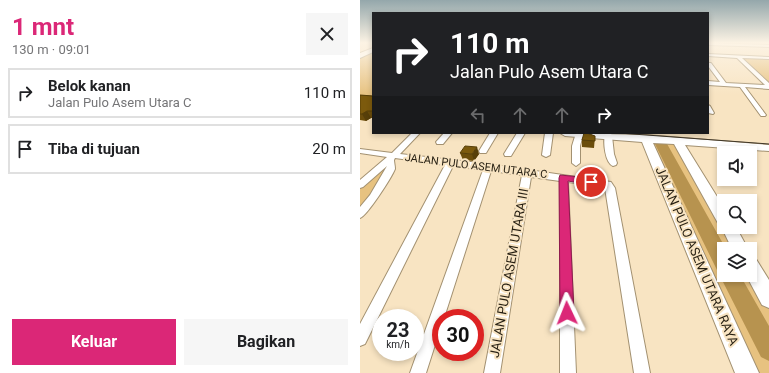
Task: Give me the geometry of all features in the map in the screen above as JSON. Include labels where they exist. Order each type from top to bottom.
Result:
[{"type":"street","points":[[742,60],[769,87]]},
{"type":"street","points":[[709,65],[724,84]]},
{"type":"street","points":[[709,83],[769,87]]},
{"type":"street","points":[[741,85],[764,115]]},
{"type":"street","points":[[360,185],[392,157],[415,134]]},
{"type":"street","points":[[440,142],[447,134]]},
{"type":"street","points":[[483,150],[493,134]]},
{"type":"street","points":[[508,154],[520,134]]},
{"type":"street","points":[[546,155],[549,134]]},
{"type":"street","points":[[576,163],[576,146],[579,134],[674,140],[693,137],[769,139]]},
{"type":"street","points":[[608,136],[610,154],[613,163]]},
{"type":"street","points":[[693,137],[769,148]]},
{"type":"street","points":[[693,137],[769,151]]},
{"type":"street","name":"JALAN PULO ASEM UTARA RAYA","points":[[650,138],[747,373]]},
{"type":"street","points":[[674,140],[717,209]]},
{"type":"street","name":"JALAN PULO ASEM UTARA C","points":[[360,151],[392,157],[564,178],[610,186],[642,373]]},
{"type":"street","points":[[360,214],[373,198],[391,168],[392,157]]},
{"type":"street","points":[[360,339],[450,163]]},
{"type":"street","points":[[418,373],[488,168]]},
{"type":"street","name":"JALAN PULO ASEM UTARA III","points":[[492,373],[527,173]]},
{"type":"street","points":[[564,178],[568,373]]},
{"type":"street","points":[[757,277],[769,298]]},
{"type":"shaded area","points":[[360,60],[372,60],[372,107],[360,106]]},
{"type":"shaded area","points":[[744,60],[769,60],[769,84]]},
{"type":"shaded area","points":[[646,138],[677,140],[717,214],[717,234],[729,234],[735,242],[717,242],[717,282],[756,282],[769,298],[769,373],[747,373]]},
{"type":"shaded area","points":[[389,161],[388,171],[360,210],[360,189]]},
{"type":"building","points":[[360,95],[372,96],[372,111],[367,111],[360,114]]},
{"type":"building","points":[[584,134],[595,136],[595,141],[582,140]]},
{"type":"building","points":[[465,146],[477,147],[472,154],[460,153]]},
{"type":"waterway","points":[[660,142],[717,251]]},
{"type":"waterway","points":[[734,282],[769,349]]},
{"type":"tram line","points":[[633,134],[769,144]]},
{"type":"route","points":[[567,313],[564,178],[591,182]]}]
